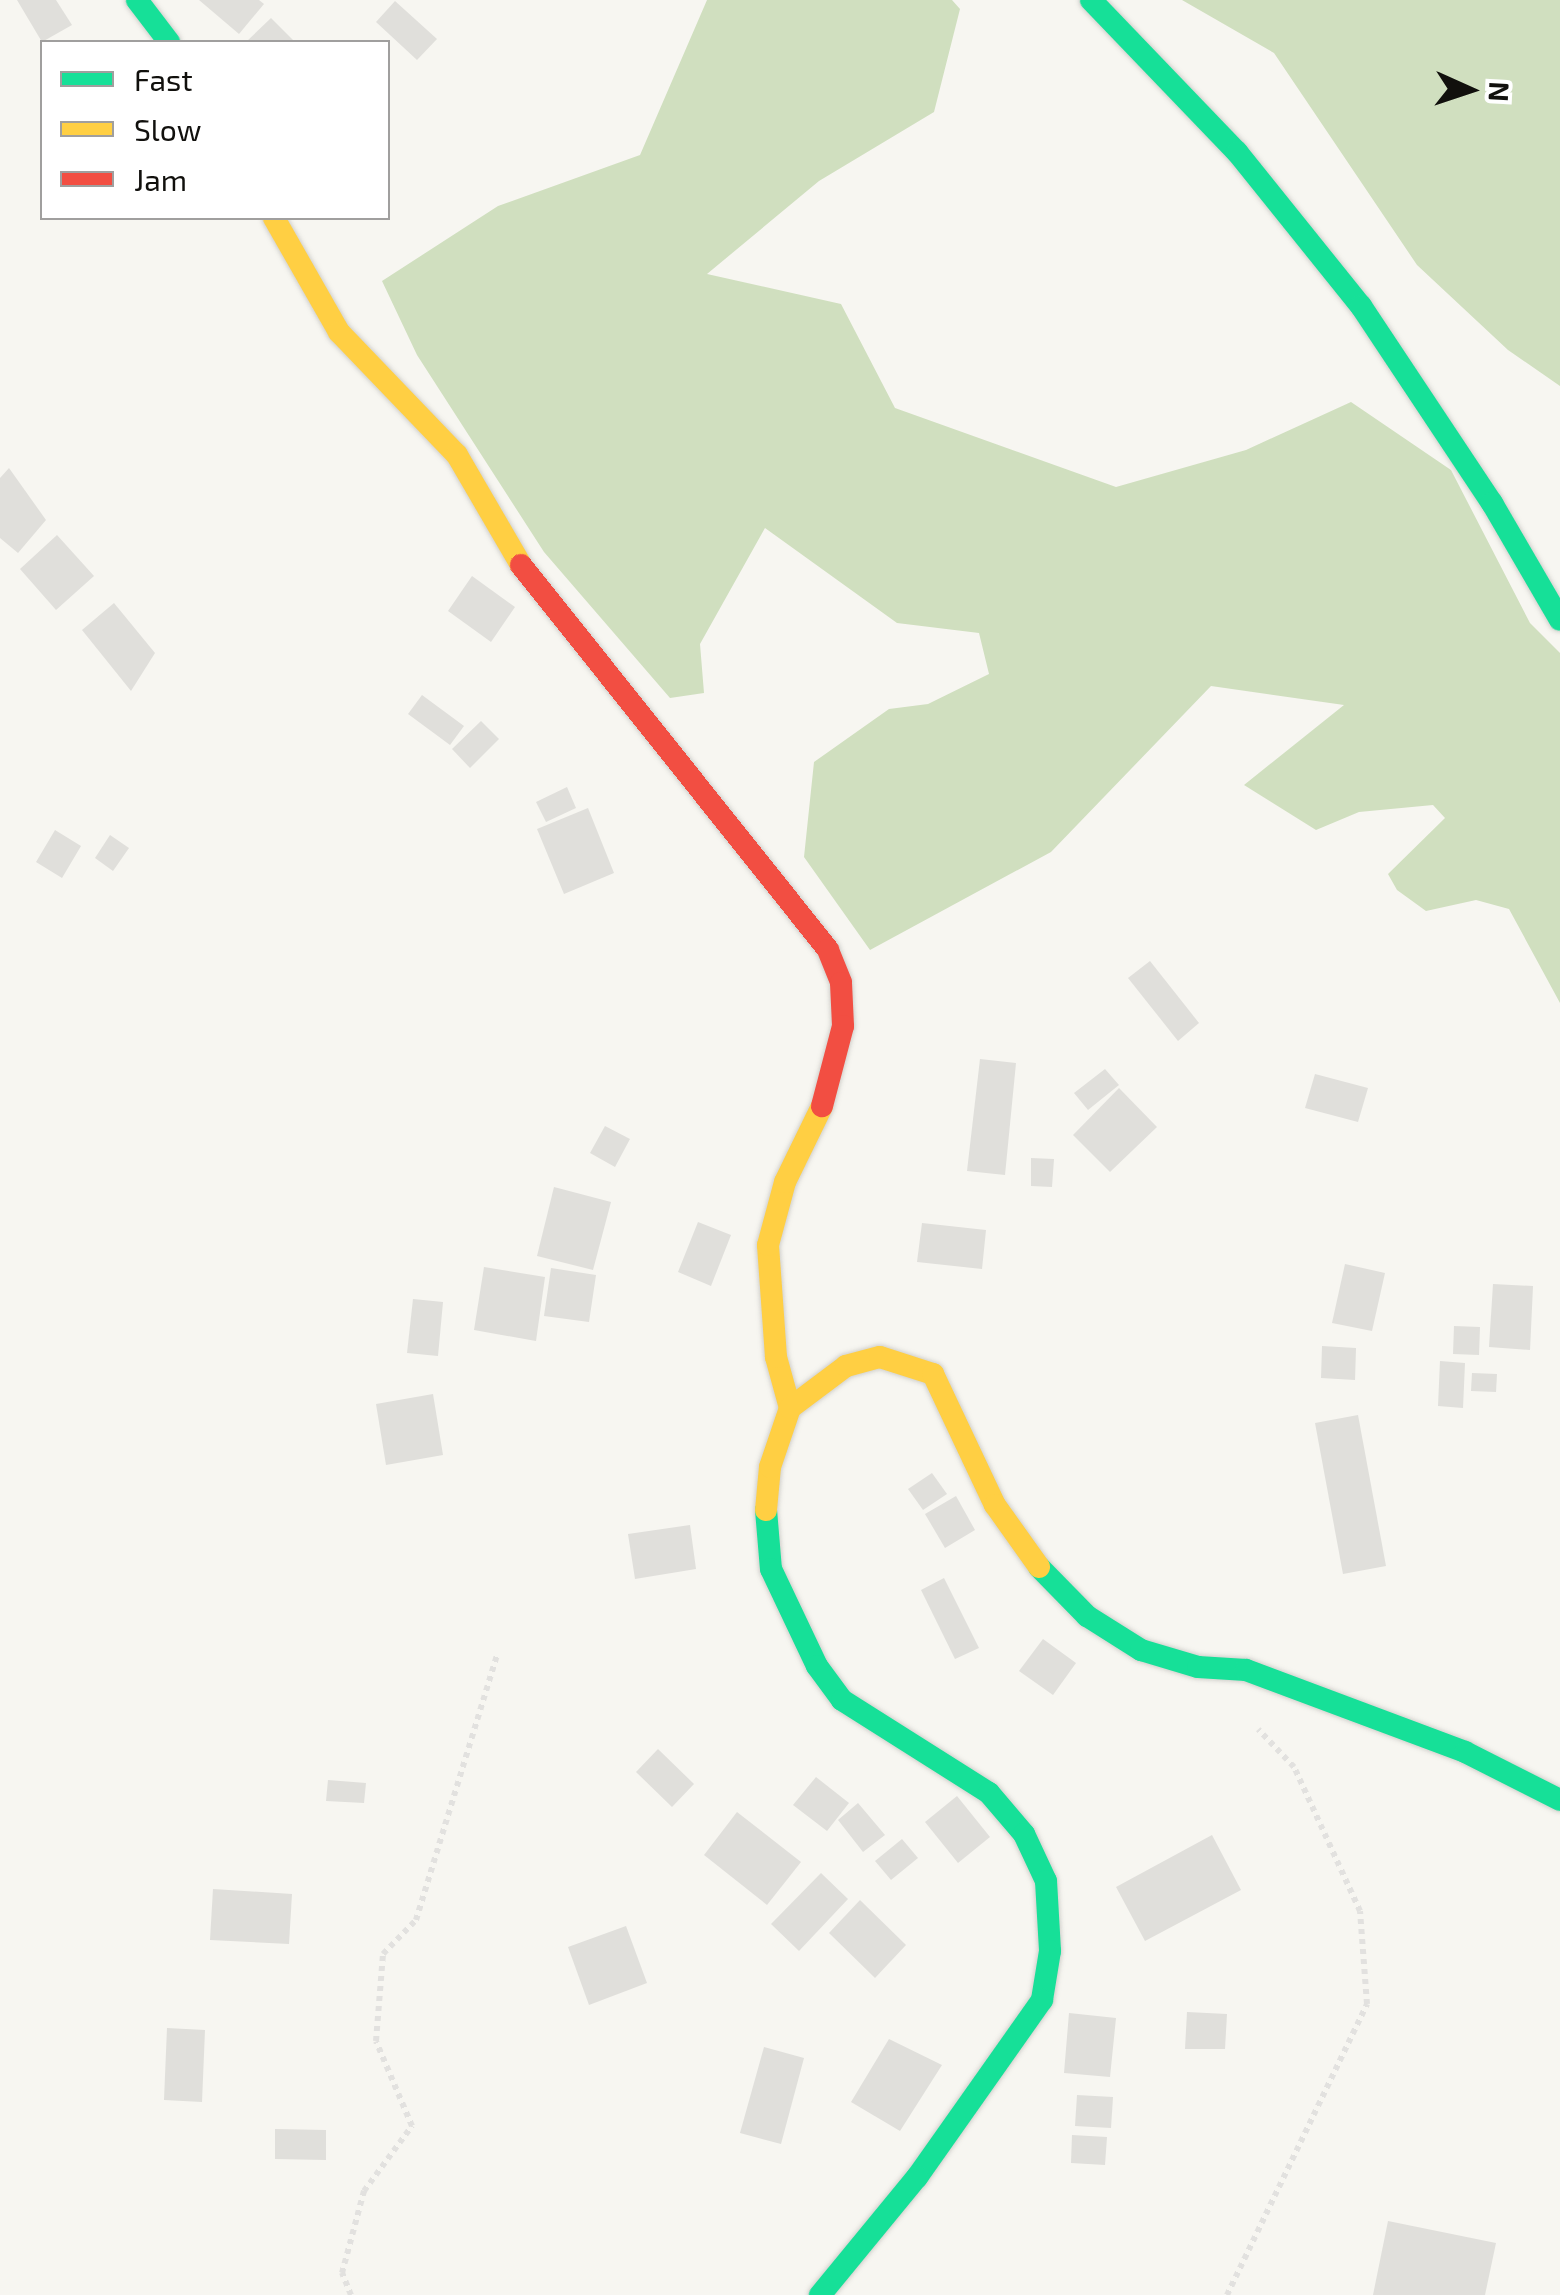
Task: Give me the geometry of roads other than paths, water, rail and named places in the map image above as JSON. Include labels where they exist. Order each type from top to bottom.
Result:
[{"type":"main road","points":[[137,0],[167,40]]},
{"type":"main road","points":[[1091,0],[1237,152],[1361,306],[1492,503],[1560,620]]},
{"type":"main road","points":[[275,220],[339,332],[457,456],[529,579],[828,950],[842,983],[844,1026],[825,1100],[784,1182],[768,1245],[776,1357],[790,1408],[770,1467],[765,1517],[772,1569],[817,1666],[842,1700],[989,1793],[1024,1834],[1046,1881],[1050,1950],[1042,2000],[917,2178],[820,2295]]},
{"type":"main road","points":[[790,1408],[846,1366],[880,1357],[933,1374],[996,1504],[1039,1567],[1088,1616],[1142,1650],[1198,1667],[1246,1670],[1465,1752],[1560,1800]]}]
